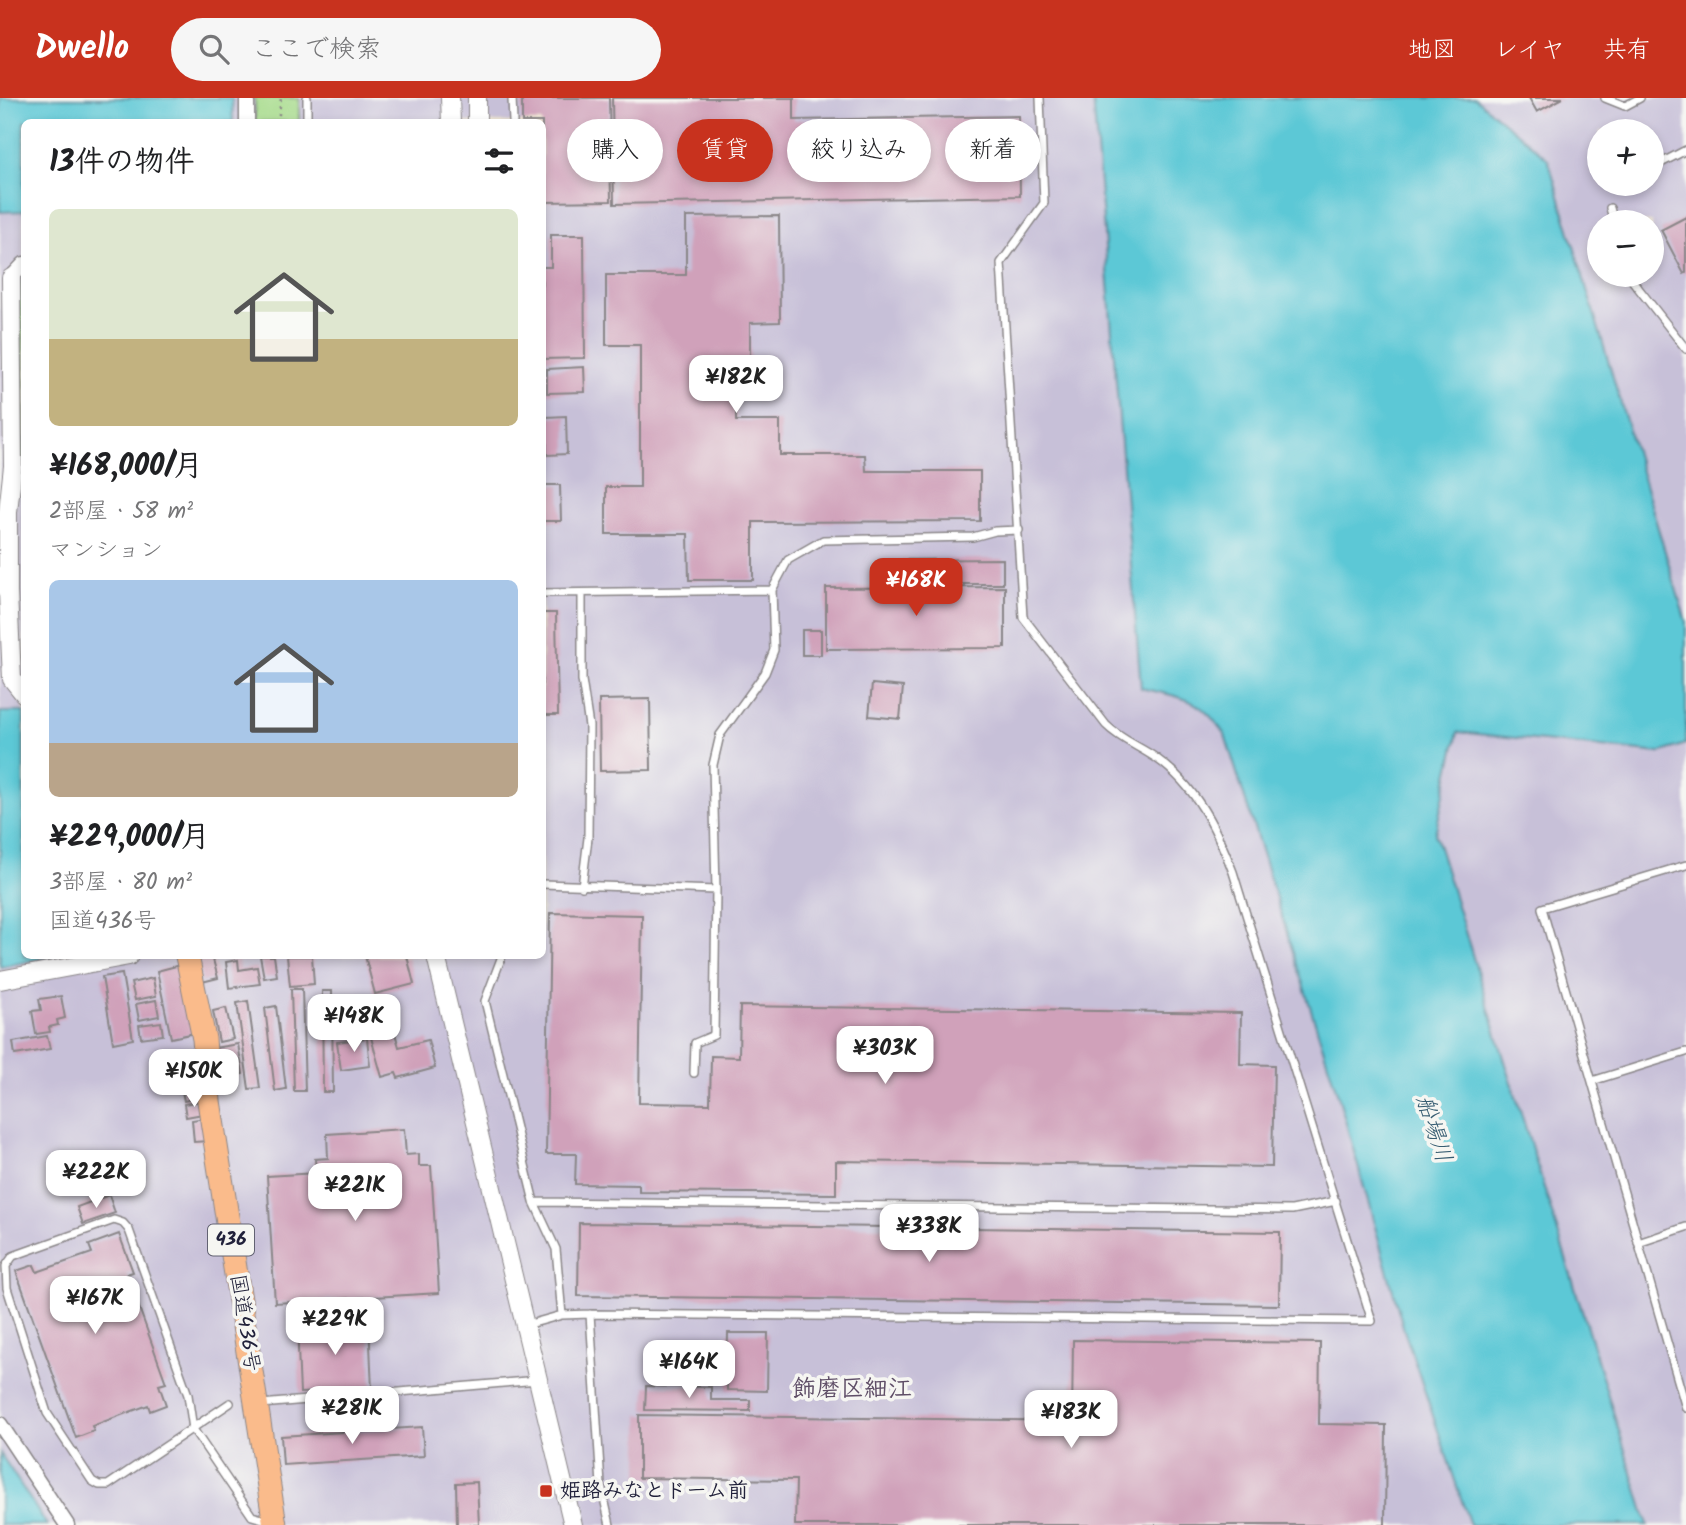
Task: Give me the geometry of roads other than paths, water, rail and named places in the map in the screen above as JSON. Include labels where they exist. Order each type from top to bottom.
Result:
[{"type":"highway","name":"国道436号","points":[[188,959],[204,1039],[209,1101],[275,1523]]},
{"type":"street","points":[[247,98],[247,119]]},
{"type":"street","points":[[450,98],[451,119]]},
{"type":"street","points":[[477,98],[477,119]]},
{"type":"street","points":[[21,267],[11,278],[13,466],[4,592],[15,637],[12,679],[21,692]]},
{"type":"street","points":[[0,980],[113,959]]},
{"type":"street","points":[[437,959],[573,1525]]},
{"type":"street","points":[[0,1424],[66,1525]]},
{"type":"lane","points":[[307,98],[307,119]]},
{"type":"lane","points":[[512,98],[513,119]]},
{"type":"lane","points":[[525,1325],[562,1315],[590,1314],[1373,1321],[1219,835],[1199,802],[1172,769],[1116,735],[1106,725],[1023,617],[1001,263],[1044,203],[1040,98]]},
{"type":"lane","points":[[1605,98],[1625,106],[1640,98]]},
{"type":"lane","points":[[1664,161],[1686,150]]},
{"type":"lane","points":[[1637,287],[1686,349]]},
{"type":"lane","points":[[694,1073],[695,1044],[714,1035],[716,890],[713,765],[720,735],[765,673],[774,650],[772,590],[788,560],[822,540],[973,537],[995,531],[1019,530]]},
{"type":"lane","points":[[546,593],[772,590]]},
{"type":"lane","points":[[582,593],[582,680],[589,726],[588,838],[582,887]]},
{"type":"lane","points":[[1686,865],[1542,908],[1686,1408]]},
{"type":"lane","points":[[546,884],[716,890]]},
{"type":"lane","points":[[501,959],[485,1001],[534,1202],[556,1249],[562,1315]]},
{"type":"lane","points":[[1592,1081],[1686,1052]]},
{"type":"lane","points":[[534,1202],[1293,1210],[1336,1201]]},
{"type":"lane","points":[[230,1403],[193,1429],[108,1485],[99,1485],[92,1481],[47,1413],[6,1288],[6,1266],[13,1256],[114,1220],[123,1223],[129,1230],[188,1395],[193,1429],[252,1516],[275,1523]]},
{"type":"lane","points":[[1638,1242],[1686,1227]]},
{"type":"lane","points":[[590,1314],[601,1485],[610,1525]]},
{"type":"lane","points":[[256,1404],[539,1380]]},
{"type":"water","points":[[0,98],[232,98],[233,119],[21,119],[21,211],[0,212]]},
{"type":"water","name":"船場川","points":[[1093,98],[1475,98],[1548,159],[1686,622],[1686,744],[1659,753],[1458,732],[1435,834],[1648,1525],[1470,1525],[1404,1330],[1340,1102],[1225,735],[1199,706],[1180,697],[1141,688]]},
{"type":"water","points":[[0,712],[21,712],[21,959],[41,959],[0,967]]},
{"type":"water","points":[[0,1453],[47,1525],[0,1525]]},
{"type":"place","name":"姫路みなとドーム前","points":[[546,1491]]},
{"type":"district","name":"飾磨区細江","points":[[852,1389]]}]
